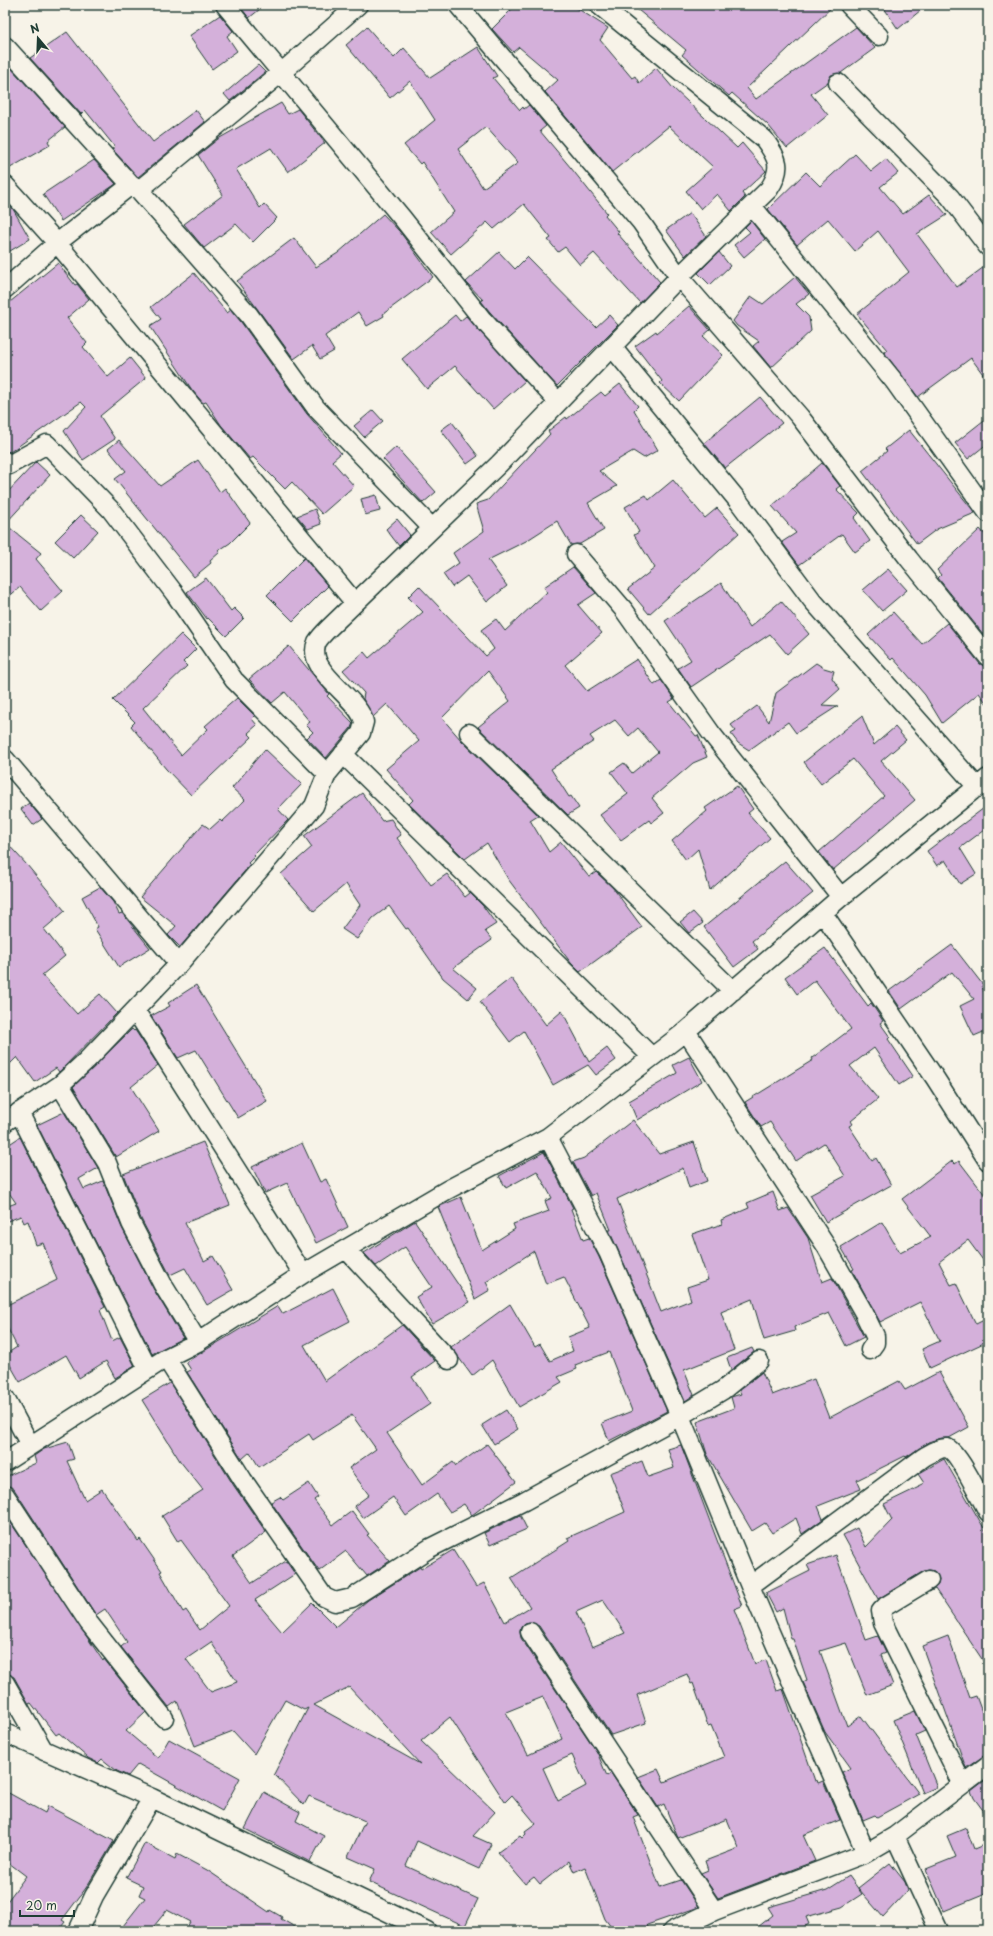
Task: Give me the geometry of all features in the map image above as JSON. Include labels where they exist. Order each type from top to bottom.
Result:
[{"type":"street","points":[[225,5],[403,219],[482,319],[557,401]]},
{"type":"street","points":[[5,289],[57,243],[135,188],[281,73],[358,5]]},
{"type":"street","points":[[458,5],[640,222],[679,277],[800,417],[909,559],[988,657]]},
{"type":"street","points":[[148,1369],[9,1118],[60,1085],[135,1010],[179,964],[314,806],[327,774],[361,733],[364,727],[363,717],[320,666],[315,653],[318,641],[355,603],[499,464],[557,401],[612,347],[679,277],[769,189],[777,177],[778,171],[774,152],[764,139],[599,5]]},
{"type":"street","points":[[849,5],[879,36]]},
{"type":"street","points":[[5,46],[249,315],[316,408],[432,528]]},
{"type":"street","points":[[838,83],[950,197],[988,247]]},
{"type":"street","points":[[5,185],[57,243],[355,603]]},
{"type":"street","points":[[752,206],[894,381],[988,514]]},
{"type":"street","points":[[5,1462],[148,1369],[198,1342],[303,1274],[447,1190],[548,1137],[686,1031],[841,897],[983,783],[812,600],[739,502],[612,347]]},
{"type":"street","points":[[5,461],[9,466],[47,444],[111,510],[175,594],[234,680],[327,774]]},
{"type":"street","points":[[576,554],[624,610],[711,733],[841,897]]},
{"type":"street","points":[[469,733],[733,991]]},
{"type":"street","points":[[343,754],[652,1057]]},
{"type":"street","points":[[5,759],[179,964]]},
{"type":"street","points":[[823,913],[935,1078],[988,1161]]},
{"type":"street","points":[[135,1010],[303,1274]]},
{"type":"street","points":[[686,1031],[826,1246],[864,1313],[875,1336],[875,1343],[870,1350]]},
{"type":"street","points":[[60,1085],[107,1163],[131,1224],[163,1285],[198,1342]]},
{"type":"street","points":[[548,1137],[608,1252],[680,1416],[750,1586],[866,1853]]},
{"type":"street","points":[[346,1249],[449,1360]]},
{"type":"street","points":[[166,1358],[243,1480],[324,1597],[335,1602],[352,1598],[430,1548],[524,1501],[680,1416],[723,1390],[759,1361]]},
{"type":"street","points":[[5,1398],[30,1445]]},
{"type":"street","points":[[750,1586],[924,1457],[942,1449],[947,1448],[952,1451],[961,1462],[988,1512]]},
{"type":"street","points":[[5,1495],[89,1623],[164,1718]]},
{"type":"street","points":[[929,1580],[886,1606],[881,1611],[883,1623],[962,1783]]},
{"type":"street","points":[[530,1632],[714,1911]]},
{"type":"street","points":[[5,1682],[44,1752]]},
{"type":"street","points":[[5,1733],[44,1752],[152,1798],[427,1931]]},
{"type":"street","points":[[672,1931],[714,1911],[866,1853],[895,1836],[962,1783],[988,1765]]},
{"type":"street","points":[[78,1931],[94,1896],[152,1798]]},
{"type":"street","points":[[895,1836],[939,1931]]},
{"type":"building","points":[[239,5],[265,5],[249,18]]},
{"type":"building","points":[[516,5],[572,5],[608,28],[600,40],[632,78],[635,76],[639,83],[656,68],[673,88],[737,148],[742,143],[766,171],[742,193],[745,197],[731,211],[717,194],[701,209],[686,191],[713,167],[669,126],[612,172],[545,92],[558,80],[519,47],[513,52],[492,29]]},
{"type":"building","points":[[632,5],[834,5],[747,88],[756,99],[856,27],[875,48],[841,73],[831,75],[828,82],[811,94],[828,115],[787,148],[768,125],[732,93],[729,96],[682,55],[686,50]]},
{"type":"building","points":[[882,5],[927,5],[898,29]]},
{"type":"building","points":[[220,15],[233,31],[227,36],[237,51],[212,69],[189,36]]},
{"type":"building","points":[[367,27],[394,58],[404,48],[430,78],[478,47],[497,76],[493,78],[520,110],[529,105],[546,126],[540,131],[607,213],[605,215],[619,232],[617,233],[660,282],[640,303],[594,253],[580,265],[565,247],[558,252],[548,240],[551,238],[524,204],[494,229],[487,222],[451,254],[431,232],[454,212],[422,162],[420,164],[404,145],[435,120],[410,81],[390,98],[346,45]],"holes":[[[486,127],[518,163],[483,188],[458,149]]]},
{"type":"building","points":[[67,32],[153,142],[196,110],[205,122],[138,177],[112,149],[115,147],[85,110],[81,114],[30,58]]},
{"type":"building","points":[[258,65],[265,72],[230,101],[224,94]]},
{"type":"building","points":[[10,67],[65,127],[48,141],[50,145],[5,171],[5,72]]},
{"type":"building","points":[[281,103],[288,114],[298,109],[325,143],[288,172],[271,148],[236,169],[260,208],[264,204],[277,218],[253,242],[236,224],[204,248],[184,224],[223,195],[198,155],[218,139]]},
{"type":"building","points":[[855,154],[871,171],[886,159],[898,173],[880,187],[903,214],[929,195],[947,215],[917,234],[957,287],[988,264],[988,381],[971,358],[918,397],[884,352],[887,350],[857,314],[909,272],[878,231],[855,251],[828,219],[797,245],[768,209],[806,172],[820,186]]},
{"type":"building","points":[[94,160],[116,184],[61,221],[43,194]]},
{"type":"building","points":[[5,201],[13,209],[30,239],[5,254]]},
{"type":"building","points":[[690,213],[706,236],[685,256],[666,230]]},
{"type":"building","points":[[383,214],[400,232],[433,277],[383,314],[384,316],[367,326],[358,312],[325,336],[334,351],[320,359],[312,346],[294,359],[237,281],[294,238],[316,267],[338,253]]},
{"type":"building","points":[[751,221],[765,239],[744,257],[734,245],[750,232],[745,227]]},
{"type":"building","points":[[499,252],[515,269],[527,257],[596,327],[609,315],[618,325],[557,386],[490,312],[481,301],[483,300],[466,282]]},
{"type":"building","points":[[719,252],[730,266],[710,285],[698,273]]},
{"type":"building","points":[[58,263],[75,285],[77,284],[89,299],[67,318],[87,343],[83,347],[108,377],[130,358],[146,378],[100,416],[115,439],[83,460],[64,431],[86,407],[81,402],[10,452],[5,451],[5,306]]},
{"type":"building","points":[[194,273],[227,313],[231,310],[241,322],[307,414],[341,453],[332,461],[354,486],[322,514],[292,482],[285,489],[253,457],[250,459],[221,425],[206,402],[203,403],[192,390],[150,326],[161,319],[151,307]]},
{"type":"building","points":[[795,277],[809,294],[796,304],[809,317],[811,331],[771,368],[753,346],[759,341],[737,326],[733,321],[751,296],[763,304]]},
{"type":"building","points":[[689,306],[710,330],[703,336],[723,355],[679,401],[660,383],[662,381],[635,346],[656,331],[657,333]]},
{"type":"building","points":[[455,315],[460,321],[466,316],[525,381],[493,409],[455,366],[427,389],[402,359]]},
{"type":"building","points":[[620,384],[638,406],[634,410],[658,450],[644,458],[633,451],[599,471],[617,486],[588,503],[604,530],[580,544],[571,545],[557,521],[526,541],[488,560],[507,586],[487,602],[467,576],[452,587],[443,574],[459,563],[453,553],[484,531],[476,504],[488,500],[550,434],[548,431],[566,417],[567,419],[601,392],[605,396]]},
{"type":"building","points":[[760,397],[782,423],[725,468],[704,443]]},
{"type":"building","points":[[373,410],[383,421],[364,437],[354,426]]},
{"type":"building","points":[[988,417],[988,443],[968,459],[955,443]]},
{"type":"building","points":[[452,422],[478,456],[467,464],[441,430]]},
{"type":"building","points":[[909,430],[975,513],[937,529],[917,544],[862,471],[887,451],[885,449]]},
{"type":"building","points":[[119,440],[160,486],[198,460],[220,492],[225,488],[250,523],[230,543],[218,551],[220,552],[210,561],[211,563],[194,577],[115,479],[126,471],[108,449]]},
{"type":"building","points":[[396,447],[436,492],[423,503],[383,459]]},
{"type":"building","points":[[36,462],[50,475],[5,524],[5,495]]},
{"type":"building","points":[[822,463],[840,486],[836,489],[859,513],[854,518],[870,541],[855,552],[842,534],[799,565],[782,542],[796,533],[772,506]]},
{"type":"building","points":[[673,480],[705,518],[717,508],[739,533],[649,614],[628,589],[655,568],[634,535],[639,532],[625,507],[646,495],[649,500]]},
{"type":"building","points":[[376,495],[380,511],[365,515],[361,499]]},
{"type":"building","points":[[315,509],[321,524],[308,529],[297,516]]},
{"type":"building","points":[[81,515],[98,531],[73,558],[55,541]]},
{"type":"building","points":[[397,519],[410,535],[399,546],[386,529]]},
{"type":"building","points":[[5,524],[41,553],[36,559],[63,591],[41,611],[20,587],[5,600]]},
{"type":"building","points":[[980,529],[988,538],[988,640],[938,578],[941,575],[937,570]]},
{"type":"building","points":[[304,558],[328,586],[293,621],[267,595]]},
{"type":"building","points":[[573,567],[596,593],[578,605],[602,633],[565,665],[587,691],[637,659],[654,685],[661,680],[674,699],[669,702],[696,736],[698,735],[707,757],[693,763],[652,798],[664,813],[651,823],[649,820],[621,840],[600,815],[628,794],[611,772],[624,763],[632,773],[658,752],[638,728],[629,736],[615,720],[590,736],[594,741],[551,769],[569,797],[571,796],[579,808],[568,815],[478,727],[510,701],[488,671],[442,718],[461,740],[538,815],[530,820],[549,852],[561,842],[589,877],[596,872],[613,888],[642,927],[580,972],[571,963],[508,879],[487,843],[465,859],[409,804],[413,800],[386,769],[419,741],[387,704],[373,717],[363,699],[364,693],[343,670],[364,652],[369,658],[423,612],[408,597],[419,586],[486,656],[494,649],[481,630],[496,619],[505,631],[547,592],[544,587]]},
{"type":"building","points":[[888,569],[907,590],[882,611],[863,590]]},
{"type":"building","points":[[206,578],[231,611],[234,608],[244,618],[226,636],[208,618],[207,619],[187,592]]},
{"type":"building","points":[[721,583],[750,627],[781,601],[809,634],[787,654],[770,634],[691,687],[678,668],[691,660],[665,621]]},
{"type":"building","points":[[893,612],[922,644],[947,623],[980,664],[988,667],[988,705],[979,693],[942,723],[925,695],[893,658],[891,660],[868,635]]},
{"type":"building","points":[[181,634],[196,649],[183,662],[187,666],[143,708],[181,755],[208,729],[205,726],[237,698],[255,716],[252,719],[257,725],[248,733],[252,737],[191,795],[166,769],[131,726],[135,722],[113,700]]},
{"type":"building","points":[[289,646],[329,694],[327,696],[353,723],[351,728],[326,758],[307,738],[313,732],[306,725],[310,722],[285,692],[272,703],[249,679]]},
{"type":"building","points":[[816,663],[824,668],[834,671],[832,678],[840,689],[822,705],[838,706],[796,733],[788,722],[749,750],[738,743],[731,734],[736,731],[731,725],[757,706],[769,722],[776,693]]},
{"type":"building","points":[[862,716],[874,745],[895,727],[906,740],[881,761],[915,800],[833,870],[819,852],[884,796],[853,759],[821,784],[804,762]]},
{"type":"building","points":[[265,749],[302,784],[278,809],[288,820],[254,855],[255,856],[248,863],[250,865],[180,947],[168,935],[176,926],[140,897],[203,824],[210,829],[220,820],[222,822],[245,800],[232,788]]},
{"type":"building","points":[[737,786],[753,809],[748,813],[770,838],[710,890],[698,849],[686,860],[672,841],[707,811],[705,808]]},
{"type":"building","points":[[362,793],[382,821],[391,819],[401,835],[397,838],[431,885],[447,874],[465,897],[470,893],[483,906],[496,924],[485,931],[492,940],[453,968],[477,988],[468,999],[443,978],[408,928],[406,929],[389,906],[373,918],[357,939],[342,929],[360,905],[346,884],[314,911],[281,874],[312,847],[304,836]]},
{"type":"building","points":[[29,803],[42,819],[33,825],[21,809]]},
{"type":"building","points":[[988,805],[988,827],[960,848],[976,874],[960,884],[945,860],[937,866],[927,851]]},
{"type":"building","points":[[5,841],[65,911],[44,929],[65,956],[42,975],[77,1014],[100,994],[117,1013],[59,1072],[56,1068],[35,1082],[17,1057],[5,1069]]},
{"type":"building","points":[[785,861],[813,893],[752,941],[758,949],[734,967],[704,927]]},
{"type":"building","points":[[100,887],[113,902],[119,914],[122,913],[150,948],[119,967],[95,929],[98,927],[82,897]]},
{"type":"building","points":[[693,912],[703,923],[689,933],[680,922]]},
{"type":"building","points":[[952,945],[983,985],[985,994],[988,993],[988,1030],[974,1036],[960,1006],[974,999],[952,972],[901,1009],[889,991]]},
{"type":"building","points":[[825,948],[868,1006],[871,1003],[883,1021],[880,1023],[890,1037],[888,1039],[913,1076],[899,1085],[874,1048],[850,1066],[878,1099],[851,1121],[853,1124],[849,1126],[872,1161],[876,1158],[891,1185],[826,1222],[810,1195],[845,1176],[824,1143],[796,1161],[770,1122],[761,1127],[745,1102],[813,1060],[812,1058],[851,1029],[815,980],[797,994],[785,977]]},
{"type":"building","points":[[511,978],[546,1025],[562,1011],[589,1062],[607,1048],[616,1060],[596,1075],[588,1065],[553,1085],[524,1031],[510,1042],[480,1002]]},
{"type":"building","points":[[196,985],[267,1101],[238,1118],[196,1050],[178,1058],[151,1016],[170,1006],[168,1003]]},
{"type":"building","points":[[132,1029],[134,1031],[135,1030],[158,1065],[131,1087],[159,1131],[116,1157],[73,1087]]},
{"type":"building","points":[[689,1057],[702,1081],[637,1120],[629,1101],[677,1073],[673,1065]]},
{"type":"building","points":[[64,1112],[98,1168],[79,1179],[84,1189],[103,1181],[122,1228],[154,1290],[183,1338],[152,1354],[37,1125]]},
{"type":"building","points":[[633,1120],[659,1154],[694,1142],[707,1181],[689,1188],[683,1168],[617,1199],[661,1312],[691,1300],[687,1287],[708,1280],[692,1234],[722,1224],[721,1220],[749,1208],[747,1203],[773,1192],[780,1211],[788,1208],[808,1238],[822,1282],[832,1278],[864,1337],[846,1346],[829,1313],[794,1327],[795,1331],[764,1340],[752,1299],[721,1312],[734,1350],[684,1370],[694,1395],[685,1401],[609,1230],[611,1230],[596,1193],[591,1196],[573,1162],[584,1158]]},
{"type":"building","points":[[20,1137],[105,1307],[100,1310],[112,1341],[120,1337],[135,1366],[115,1378],[106,1361],[79,1378],[66,1355],[20,1382],[5,1356],[17,1347],[5,1323],[5,1306],[57,1280],[43,1243],[36,1245],[28,1221],[24,1223],[21,1216],[5,1222],[5,1207],[16,1203],[5,1187],[5,1147]]},
{"type":"building","points":[[203,1142],[230,1205],[185,1223],[204,1261],[213,1256],[233,1290],[207,1305],[185,1268],[170,1275],[141,1219],[123,1174]]},
{"type":"building","points":[[302,1143],[320,1182],[326,1179],[348,1227],[316,1243],[287,1183],[265,1193],[252,1167]]},
{"type":"building","points":[[544,1152],[573,1208],[571,1209],[583,1240],[589,1238],[599,1257],[667,1411],[609,1441],[602,1423],[632,1411],[609,1352],[575,1365],[577,1369],[558,1377],[562,1382],[519,1407],[492,1360],[472,1376],[451,1347],[510,1304],[535,1347],[540,1344],[550,1361],[573,1351],[568,1337],[590,1328],[564,1277],[546,1284],[534,1251],[486,1282],[490,1290],[475,1299],[438,1207],[461,1197],[482,1250],[515,1229],[513,1224],[549,1211],[545,1201],[552,1198],[537,1171],[506,1188],[499,1176]]},
{"type":"building","points":[[952,1161],[955,1164],[959,1161],[988,1199],[988,1267],[968,1240],[939,1262],[951,1285],[956,1283],[976,1324],[988,1318],[988,1341],[930,1368],[922,1349],[940,1341],[920,1302],[880,1322],[852,1270],[854,1269],[841,1247],[882,1222],[900,1253],[931,1237],[902,1199]]},
{"type":"building","points":[[415,1221],[470,1302],[432,1324],[416,1297],[432,1287],[405,1247],[376,1266],[364,1253]]},
{"type":"building","points":[[333,1288],[350,1321],[304,1345],[325,1381],[402,1325],[435,1361],[412,1377],[430,1404],[387,1433],[422,1485],[453,1462],[456,1466],[487,1444],[516,1482],[472,1515],[464,1504],[450,1512],[437,1494],[406,1516],[393,1497],[363,1518],[354,1506],[369,1495],[349,1468],[376,1449],[352,1415],[313,1440],[309,1434],[259,1467],[250,1452],[242,1459],[187,1372],[191,1370],[186,1362],[278,1306],[283,1314]]},
{"type":"building","points":[[752,1348],[754,1352],[731,1370],[727,1358]]},
{"type":"building","points":[[762,1372],[772,1395],[814,1379],[829,1418],[899,1381],[905,1390],[939,1372],[969,1427],[949,1438],[931,1441],[906,1457],[905,1456],[857,1480],[861,1489],[818,1506],[823,1519],[802,1534],[796,1518],[772,1533],[765,1523],[752,1531],[707,1454],[697,1422],[734,1408],[731,1397],[741,1394],[739,1390]]},
{"type":"building","points":[[170,1383],[234,1486],[266,1532],[233,1556],[252,1583],[286,1561],[295,1574],[255,1600],[282,1632],[312,1603],[336,1627],[368,1600],[420,1567],[421,1569],[453,1550],[476,1587],[484,1583],[505,1622],[530,1607],[511,1578],[569,1541],[567,1538],[625,1512],[610,1473],[642,1461],[648,1477],[674,1468],[668,1449],[681,1445],[742,1606],[734,1609],[755,1664],[766,1660],[777,1691],[783,1689],[815,1781],[817,1780],[818,1783],[823,1781],[840,1820],[803,1835],[815,1861],[718,1898],[701,1873],[708,1870],[705,1861],[739,1848],[727,1819],[678,1838],[664,1804],[658,1807],[638,1777],[658,1769],[664,1782],[724,1757],[711,1725],[708,1726],[693,1683],[691,1684],[687,1674],[637,1695],[646,1723],[611,1735],[539,1626],[530,1622],[525,1623],[521,1627],[521,1638],[597,1752],[607,1776],[611,1773],[638,1815],[633,1817],[660,1887],[681,1880],[699,1907],[647,1925],[650,1931],[614,1931],[605,1919],[585,1867],[574,1872],[569,1861],[540,1884],[534,1877],[525,1884],[498,1852],[520,1836],[522,1838],[526,1834],[525,1832],[536,1824],[512,1795],[505,1802],[450,1717],[421,1741],[495,1812],[473,1836],[491,1844],[479,1869],[417,1841],[406,1866],[478,1899],[465,1926],[369,1882],[375,1869],[348,1857],[365,1821],[309,1796],[304,1805],[274,1774],[308,1708],[304,1710],[285,1700],[254,1754],[233,1731],[195,1746],[177,1701],[169,1707],[121,1647],[127,1642],[105,1609],[96,1615],[14,1489],[5,1485],[5,1477],[36,1463],[34,1456],[44,1449],[68,1442],[74,1459],[67,1461],[85,1500],[102,1489],[138,1541],[140,1539],[162,1571],[160,1572],[183,1612],[186,1610],[200,1630],[229,1606],[181,1540],[178,1542],[162,1516],[203,1490],[180,1461],[142,1400]],"holes":[[[603,1600],[625,1633],[592,1647],[576,1612]],[[211,1642],[237,1682],[211,1692],[186,1659]],[[349,1687],[420,1764],[314,1705]],[[543,1697],[562,1739],[528,1755],[506,1712]],[[572,1755],[586,1786],[558,1801],[543,1768]]]},
{"type":"building","points":[[506,1410],[518,1429],[494,1444],[482,1425]]},
{"type":"building","points":[[944,1459],[988,1535],[988,1668],[935,1589],[929,1592],[938,1585],[939,1579],[934,1571],[924,1571],[878,1599],[843,1535],[857,1528],[866,1547],[892,1520],[884,1504],[919,1487],[918,1486],[924,1483],[918,1474]]},
{"type":"building","points":[[309,1483],[318,1497],[314,1500],[333,1525],[352,1511],[369,1534],[367,1535],[390,1561],[367,1576],[346,1551],[319,1571],[271,1502],[280,1497],[283,1500]]},
{"type":"building","points":[[5,1514],[103,1661],[104,1659],[146,1712],[126,1731],[158,1758],[169,1739],[240,1778],[222,1811],[138,1764],[128,1776],[117,1771],[102,1759],[98,1763],[88,1758],[59,1733],[56,1735],[31,1703],[29,1704],[14,1677],[5,1673]]},
{"type":"building","points":[[520,1515],[527,1529],[490,1545],[484,1533]]},
{"type":"building","points":[[836,1555],[866,1640],[878,1636],[886,1653],[881,1655],[893,1685],[867,1695],[846,1643],[820,1651],[847,1726],[861,1716],[919,1794],[877,1817],[875,1815],[863,1820],[842,1772],[851,1768],[825,1732],[803,1682],[807,1680],[793,1639],[791,1639],[783,1608],[776,1612],[766,1593],[810,1571],[807,1565]]},
{"type":"building","points":[[948,1636],[970,1698],[976,1696],[982,1712],[988,1710],[988,1755],[982,1757],[966,1768],[922,1646]]},
{"type":"building","points":[[5,1704],[11,1714],[5,1717]]},
{"type":"building","points":[[915,1711],[925,1731],[916,1735],[937,1787],[923,1793],[893,1720]]},
{"type":"building","points":[[988,1778],[988,1817],[974,1798],[971,1791]]},
{"type":"building","points":[[5,1791],[45,1813],[48,1806],[114,1841],[86,1888],[62,1920],[65,1922],[58,1931],[5,1931],[5,1904],[26,1876],[5,1860]]},
{"type":"building","points":[[264,1792],[300,1812],[296,1821],[324,1836],[310,1862],[245,1829]]},
{"type":"building","points":[[966,1828],[974,1849],[988,1843],[988,1893],[944,1911],[926,1869],[956,1857],[947,1836]]},
{"type":"building","points":[[145,1843],[175,1859],[177,1854],[207,1870],[269,1912],[270,1910],[282,1917],[281,1919],[302,1931],[195,1931],[187,1927],[190,1922],[167,1910],[150,1931],[119,1931],[145,1898],[139,1895],[143,1886],[126,1878]]},
{"type":"building","points":[[890,1863],[905,1882],[908,1890],[883,1917],[858,1888]]},
{"type":"building","points":[[849,1876],[862,1894],[842,1907],[806,1917],[809,1924],[797,1931],[753,1931],[773,1915],[768,1907],[827,1890]]}]
